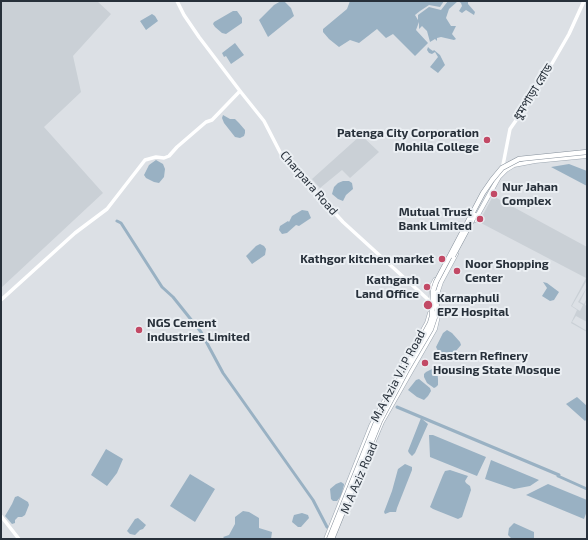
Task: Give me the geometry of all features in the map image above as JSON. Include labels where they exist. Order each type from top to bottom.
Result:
[{"type":"highway","points":[[333,539],[380,421],[408,368],[431,329],[437,311],[436,296],[438,284],[493,182],[505,168],[526,160],[587,153]]},
{"type":"highway","points":[[327,539],[377,420],[430,323],[432,316],[433,291],[436,282],[490,183],[502,168],[519,159],[587,153]]},
{"type":"main road","name":"M.A Azia V.I.P Road","points":[[327,539],[371,426],[430,316],[432,286],[491,178],[519,158],[536,155],[587,153]]},
{"type":"main road","name":"M.A Azia V.I.P Road","points":[[439,311],[438,291],[444,277],[494,184],[505,168],[536,160],[587,153]]},
{"type":"main road","name":"M A Aziz Road","points":[[333,539],[382,422],[434,329],[439,311]]},
{"type":"street","name":"Charpara Road","points":[[177,1],[196,33],[264,121],[281,154],[343,222],[431,303],[438,306]]},
{"type":"street","name":"ধুমপাড়া রোড","points":[[505,168],[510,128],[535,93],[569,34],[584,1]]},
{"type":"street","points":[[1,300],[75,233],[107,209],[145,160],[169,156],[177,147],[206,122],[212,120],[240,91]]},
{"type":"street","points":[[1,516],[19,539]]},
{"type":"shaded area","points":[[1,1],[97,1],[111,14],[73,56],[81,92],[44,127],[103,193],[1,288]]},
{"type":"shaded area","points":[[361,135],[379,152],[350,178],[342,170],[320,188],[312,179]]},
{"type":"shaded area","points":[[493,196],[587,247],[587,280],[572,306],[580,311],[583,305],[578,302],[587,287],[580,302],[584,304],[587,298],[585,305],[587,306],[587,322],[576,316],[572,322],[587,332],[571,323],[577,310],[571,306],[586,278],[479,222]]},
{"type":"water","points":[[284,1],[291,8],[294,16],[268,37],[259,20],[274,5]]},
{"type":"water","points":[[350,1],[444,1],[440,7],[429,5],[420,11],[415,15],[418,20],[418,15],[429,7],[441,10],[448,1],[458,1],[449,9],[446,18],[451,26],[456,26],[452,34],[456,39],[454,40],[441,37],[437,38],[437,41],[435,39],[430,42],[427,31],[422,26],[419,29],[419,22],[416,30],[428,43],[415,56],[393,34],[386,38],[377,29],[359,43],[350,40],[339,47],[329,39],[323,32],[323,29],[347,9]]},
{"type":"water","points":[[458,1],[468,1],[468,4],[475,12],[474,15],[466,10],[462,13],[459,11],[462,6]]},
{"type":"water","points":[[233,11],[237,11],[242,18],[242,23],[226,34],[222,33],[215,27],[213,24],[214,22]]},
{"type":"water","points":[[152,14],[158,21],[146,30],[140,21]]},
{"type":"water","points":[[235,43],[244,55],[231,64],[222,53]]},
{"type":"water","points":[[428,47],[440,55],[445,65],[438,73],[430,67],[438,57],[435,52],[432,54],[429,53],[427,50]]},
{"type":"water","points":[[223,115],[230,119],[235,119],[239,123],[245,130],[244,136],[240,138],[235,137],[224,123],[222,118]]},
{"type":"water","points":[[156,160],[163,164],[165,169],[164,177],[159,183],[146,178],[144,175],[149,165]]},
{"type":"water","points":[[569,164],[587,171],[587,186],[551,167]]},
{"type":"water","points":[[343,181],[349,181],[352,183],[353,189],[346,195],[343,201],[332,194],[334,187]]},
{"type":"water","points":[[302,210],[308,211],[311,218],[299,226],[296,225],[287,233],[282,234],[279,230],[280,226],[288,221],[289,222],[292,216]]},
{"type":"water","points":[[260,244],[266,249],[265,255],[252,264],[246,256]]},
{"type":"water","points":[[543,282],[547,283],[559,292],[554,300],[550,301],[542,296],[547,288]]},
{"type":"water","points":[[447,330],[452,333],[461,345],[450,358],[445,359],[440,355],[436,347],[443,333]]},
{"type":"water","points":[[434,368],[437,369],[438,385],[434,388],[427,383],[424,374]]},
{"type":"water","points":[[419,379],[430,388],[431,391],[424,400],[408,390],[416,380]]},
{"type":"water","points":[[577,397],[587,406],[587,419],[585,421],[566,404]]},
{"type":"water","points":[[421,418],[428,424],[415,453],[412,456],[408,451]]},
{"type":"water","points":[[429,435],[433,435],[486,457],[477,476],[430,457]]},
{"type":"water","points":[[106,449],[123,459],[117,473],[107,486],[91,475]]},
{"type":"water","points":[[491,460],[539,480],[530,486],[514,489],[485,479]]},
{"type":"water","points":[[405,464],[412,467],[412,470],[396,512],[385,514],[384,512],[398,469]]},
{"type":"water","points":[[450,470],[468,476],[465,481],[470,486],[471,490],[462,517],[458,519],[430,507],[445,471]]},
{"type":"water","points":[[190,474],[215,489],[195,522],[170,506]]},
{"type":"water","points":[[341,482],[344,485],[341,496],[337,501],[333,501],[331,499],[330,489]]},
{"type":"water","points":[[548,484],[587,500],[587,511],[584,519],[526,495]]},
{"type":"water","points":[[18,496],[28,502],[29,505],[25,515],[18,517],[15,520],[15,523],[12,524],[5,516],[15,497]]},
{"type":"water","points":[[243,511],[249,512],[259,518],[259,528],[272,532],[271,539],[225,539],[223,537],[229,535],[235,524],[235,517]]},
{"type":"water","points":[[302,513],[308,515],[309,518],[301,527],[298,527],[292,522],[293,518],[294,515]]},
{"type":"water","points":[[138,518],[146,525],[135,535],[130,534],[127,531],[135,519]]},
{"type":"water","points":[[514,523],[534,532],[534,539],[511,538],[508,535],[509,528]]},
{"type":"waterway","points":[[117,221],[121,223],[162,287],[173,297],[201,332],[223,373],[313,500],[327,527]]},
{"type":"waterway","points":[[397,407],[559,475],[558,476],[587,489]]},
{"type":"place","name":"Patenga City Corporation Mohila College","points":[[487,140]]},
{"type":"place","name":"Nur Jahan Complex","points":[[494,194]]},
{"type":"place","name":"Mutual Trust Bank Limited","points":[[480,219]]},
{"type":"place","name":"Kathgor kitchen market","points":[[442,259]]},
{"type":"place","name":"Noor Shopping Center","points":[[457,271]]},
{"type":"place","name":"Kathgarh Land Office","points":[[427,287]]},
{"type":"place","name":"Karnaphuli EPZ Hospital","points":[[428,305]]},
{"type":"place","name":"NGS Cement Industries Limited","points":[[139,330]]},
{"type":"place","name":"Eastern Refinery Housing State Mosque","points":[[425,363]]}]
